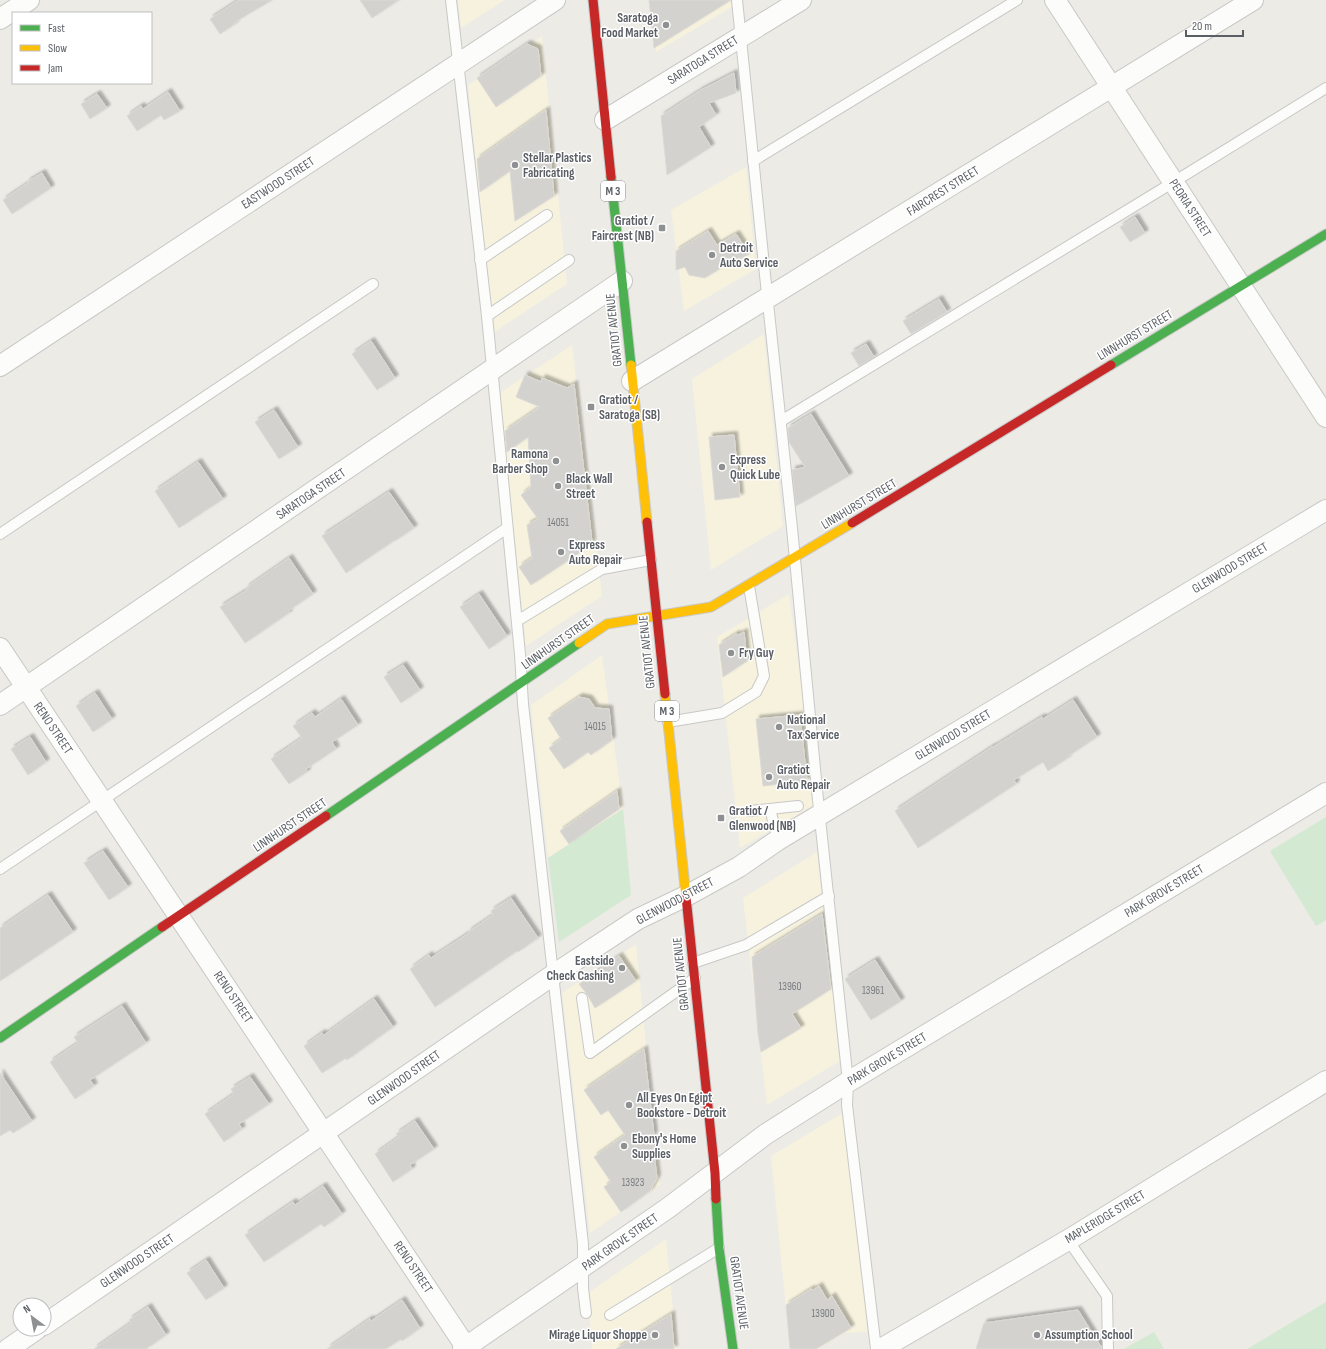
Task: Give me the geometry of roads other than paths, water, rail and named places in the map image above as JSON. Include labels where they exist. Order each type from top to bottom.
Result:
[{"type":"street","points":[[0,19],[29,0]]},
{"type":"street","name":"EASTWOOD STREET","points":[[0,366],[555,0]]},
{"type":"street","name":"GRATIOT AVENUE","points":[[593,0],[715,1173],[719,1248],[733,1349]]},
{"type":"street","name":"SARATOGA STREET","points":[[605,120],[801,0]]},
{"type":"street","name":"PEORIA STREET","points":[[1055,0],[1326,417]]},
{"type":"street","name":"FAIRCREST STREET","points":[[632,381],[1254,0]]},
{"type":"street","name":"LINNHURST STREET","points":[[0,1038],[607,624],[711,607],[794,559],[1326,234]]},
{"type":"street","name":"SARATOGA STREET","points":[[0,705],[622,281]]},
{"type":"street","name":"GLENWOOD STREET","points":[[52,1319],[553,975],[638,919],[686,896],[739,867],[778,840],[1326,510]]},
{"type":"street","name":"RENO STREET","points":[[0,648],[324,1133],[465,1348]]},
{"type":"street","name":"PARK GROVE STREET","points":[[465,1348],[668,1208],[766,1134],[848,1082],[1326,792]]},
{"type":"street","name":"MAPLERIDGE STREET","points":[[881,1349],[1068,1240],[1326,1081]]},
{"type":"street","points":[[8,1349],[25,1337]]},
{"type":"lane","points":[[451,0],[487,316],[517,620],[523,704],[583,1244],[583,1288],[586,1313]]},
{"type":"lane","points":[[738,0],[753,161],[848,1082],[847,1105],[876,1349]]},
{"type":"lane","points":[[753,161],[1017,0]]},
{"type":"lane","points":[[781,421],[1326,88]]},
{"type":"lane","points":[[480,260],[547,215]]},
{"type":"lane","points":[[487,316],[569,260]]},
{"type":"lane","points":[[0,534],[373,284]]},
{"type":"lane","points":[[0,869],[507,528]]},
{"type":"lane","points":[[517,620],[602,568],[651,560]]},
{"type":"lane","points":[[668,722],[722,713],[756,692],[764,676],[749,586]]},
{"type":"lane","points":[[750,811],[798,806]]},
{"type":"lane","points":[[770,809],[778,840]]},
{"type":"lane","points":[[693,963],[746,945],[829,896]]},
{"type":"lane","points":[[582,998],[590,1053],[695,978]]},
{"type":"lane","points":[[1068,1240],[1107,1296],[1108,1349]]},
{"type":"lane","points":[[610,1315],[719,1248]]},
{"type":"place","name":"Saratoga Food Market","points":[[666,25]]},
{"type":"place","name":"Stellar Plastics Fabricating","points":[[515,165]]},
{"type":"place","name":"Gratiot / Faircrest (NB)","points":[[662,228]]},
{"type":"place","name":"Detroit Auto Service","points":[[712,255]]},
{"type":"place","name":"Gratiot / Saratoga (SB)","points":[[591,407]]},
{"type":"place","name":"Ramona Barber Shop","points":[[556,461]]},
{"type":"place","name":"Express Quick Lube","points":[[722,467]]},
{"type":"place","name":"Black Wall Street","points":[[558,486]]},
{"type":"place","name":"Express Auto Repair","points":[[561,552]]},
{"type":"place","name":"Fry Guy","points":[[731,653]]},
{"type":"place","name":"National Tax Service","points":[[779,727]]},
{"type":"place","name":"Gratiot Auto Repair","points":[[769,777]]},
{"type":"place","name":"Gratiot / Glenwood (NB)","points":[[721,818]]},
{"type":"place","name":"Eastside Check Cashing","points":[[622,968]]},
{"type":"place","name":"All Eyes On Egipt Bookstore - Detroit","points":[[629,1105]]},
{"type":"place","name":"Ebony's Home Supplies","points":[[624,1146]]},
{"type":"place","name":"Mirage Liquor Shoppe","points":[[655,1335]]},
{"type":"place","name":"Assumption School","points":[[1037,1335]]}]
